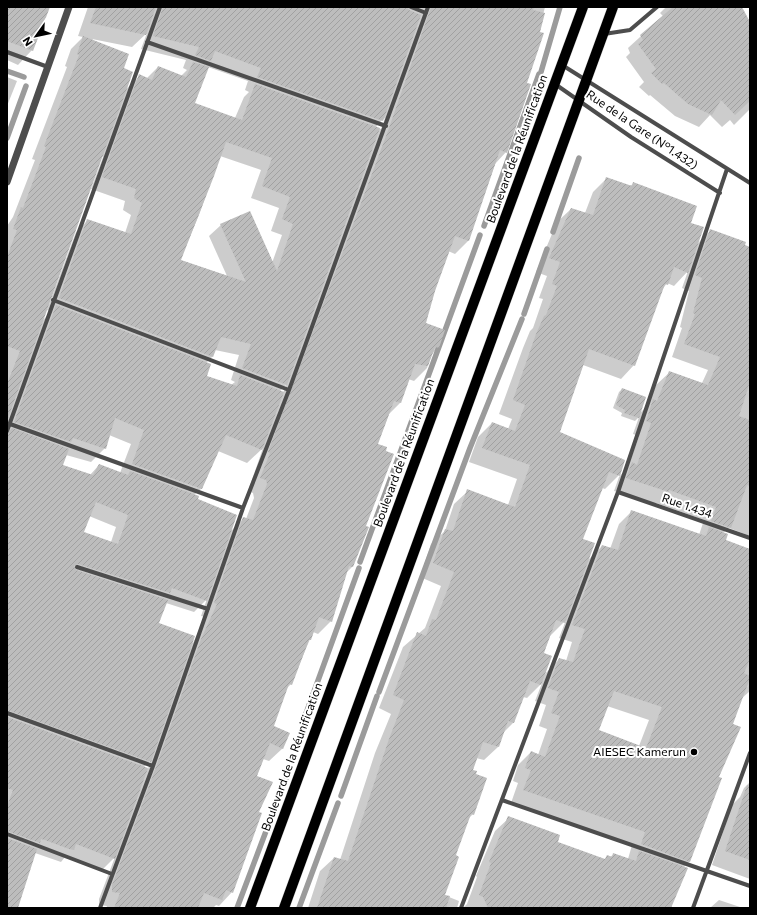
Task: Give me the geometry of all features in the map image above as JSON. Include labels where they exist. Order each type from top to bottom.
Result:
[{"type":"main road","name":"Boulevard de la Réunification","points":[[250,908],[583,7]]},
{"type":"main road","points":[[284,908],[612,7]]},
{"type":"street","points":[[7,182],[70,7]]},
{"type":"street","points":[[7,431],[160,7]]},
{"type":"street","points":[[411,7],[426,13]]},
{"type":"street","points":[[100,908],[153,766],[243,508],[289,390],[428,7]]},
{"type":"street","points":[[603,34],[630,30],[657,7]]},
{"type":"street","points":[[147,42],[386,126]]},
{"type":"street","points":[[7,52],[48,67]]},
{"type":"street","points":[[562,65],[750,183]]},
{"type":"street","name":"Rue de la Gare (N°1.432)","points":[[555,84],[631,136],[720,193]]},
{"type":"street","points":[[461,908],[618,492],[727,169]]},
{"type":"street","points":[[53,300],[289,390]]},
{"type":"street","points":[[10,424],[243,508]]},
{"type":"street","name":"Rue 1.434","points":[[618,492],[750,538]]},
{"type":"street","points":[[77,567],[208,609]]},
{"type":"street","points":[[7,713],[153,766]]},
{"type":"street","points":[[693,908],[748,766],[750,753]]},
{"type":"street","points":[[502,800],[707,869],[750,886]]},
{"type":"street","points":[[7,834],[112,874]]},
{"type":"building","points":[[7,7],[50,7],[33,51],[7,41]]},
{"type":"building","points":[[96,7],[156,7],[146,35],[90,23]]},
{"type":"building","points":[[163,7],[408,7],[409,10],[421,15],[383,121],[257,77],[261,68],[215,51],[211,61],[195,55],[199,47],[153,36]]},
{"type":"building","points":[[431,7],[534,7],[533,10],[545,13],[540,32],[544,33],[527,83],[531,84],[507,153],[500,150],[469,241],[455,236],[435,291],[426,323],[445,330],[439,348],[435,347],[428,366],[415,364],[401,403],[394,401],[378,444],[387,447],[386,451],[394,454],[366,526],[369,527],[353,567],[349,566],[332,622],[319,617],[292,685],[289,684],[274,726],[290,733],[283,749],[270,743],[257,776],[273,782],[259,812],[262,813],[233,893],[226,890],[222,900],[204,893],[198,908],[114,908],[120,893],[112,892],[112,885],[156,767],[201,639],[217,604],[214,603],[243,517],[253,520],[267,484],[266,480],[260,478],[270,453],[268,452],[389,128]]},
{"type":"building","points":[[673,7],[742,7],[750,22],[750,101],[735,115],[721,100],[712,115],[688,104],[664,83],[662,84],[651,73],[656,69],[638,44],[643,40],[640,35]]},
{"type":"building","points":[[83,36],[129,54],[124,68],[133,72],[7,421],[7,384],[20,351],[7,346],[7,257],[17,230],[13,229],[21,207],[23,208],[46,147],[44,146],[79,55],[77,54]]},
{"type":"building","points":[[193,62],[209,67],[195,103],[242,120],[255,84],[380,128],[287,385],[242,368],[251,344],[221,337],[213,357],[59,298],[87,219],[131,234],[142,203],[134,198],[136,189],[102,177],[139,74],[152,80],[158,66],[186,77]],"holes":[[[226,142],[272,158],[262,186],[290,197],[282,219],[293,224],[277,271],[250,211],[220,224],[246,282],[181,260]]]},
{"type":"building","points":[[606,177],[632,186],[633,182],[697,206],[691,223],[704,227],[688,273],[674,267],[668,285],[665,284],[635,366],[589,349],[560,432],[625,460],[620,476],[609,472],[583,539],[595,543],[565,623],[556,620],[544,653],[552,656],[541,685],[530,681],[514,723],[508,721],[499,747],[483,742],[473,770],[477,771],[476,774],[487,778],[474,815],[471,814],[456,855],[459,857],[445,895],[450,896],[446,908],[317,908],[334,857],[348,861],[389,739],[404,700],[393,695],[417,632],[426,636],[432,619],[436,620],[454,572],[433,563],[445,529],[453,531],[467,489],[515,507],[530,465],[482,448],[492,422],[515,431],[525,405],[513,400],[536,334],[544,316],[546,315],[557,286],[552,284],[560,262],[549,258],[571,208],[593,215]]},
{"type":"building","points":[[710,229],[746,242],[745,245],[750,247],[750,382],[739,416],[750,420],[750,486],[747,485],[731,528],[711,521],[716,507],[669,490],[669,492],[626,478],[632,462],[637,465],[651,423],[646,421],[653,399],[657,401],[669,371],[708,385],[720,357],[684,344],[695,314],[693,313],[702,278],[695,275]]},
{"type":"building","points":[[56,305],[211,364],[207,376],[237,386],[240,375],[284,392],[262,450],[226,435],[202,489],[132,464],[144,430],[115,418],[106,449],[73,438],[71,442],[14,422]]},
{"type":"building","points":[[622,388],[646,397],[639,418],[624,413],[625,410],[616,405]]},
{"type":"building","points":[[12,428],[69,449],[63,465],[93,475],[99,464],[128,475],[130,471],[199,496],[198,499],[237,515],[207,601],[172,588],[170,593],[78,564],[74,566],[76,570],[168,600],[159,623],[195,636],[151,762],[7,710],[7,434]],"holes":[[[96,502],[128,515],[118,544],[84,532]]]},
{"type":"building","points":[[631,510],[706,536],[709,527],[728,534],[726,540],[750,549],[750,659],[744,673],[750,676],[750,678],[733,724],[741,727],[719,777],[722,778],[690,862],[641,844],[645,832],[523,790],[531,770],[525,768],[531,751],[545,757],[560,716],[551,713],[559,692],[548,688],[559,658],[573,662],[585,629],[572,625],[602,545],[618,550]],"holes":[[[614,691],[662,707],[646,748],[599,730]]]},
{"type":"building","points":[[7,717],[148,768],[115,859],[76,844],[74,850],[41,839],[40,843],[7,831],[7,806],[13,790],[7,788]]},
{"type":"building","points":[[747,785],[750,786],[750,860],[725,851]]},
{"type":"building","points":[[508,816],[560,835],[558,842],[605,859],[607,855],[612,857],[613,853],[636,861],[639,851],[688,868],[671,908],[488,908],[483,897],[479,895],[491,863],[489,862]]},
{"type":"building","points":[[7,838],[37,849],[18,908],[7,908]]},
{"type":"waterway","points":[[541,72],[560,7]]},
{"type":"waterway","points":[[7,71],[24,77]]},
{"type":"waterway","points":[[484,226],[539,74]]},
{"type":"waterway","points":[[7,138],[26,86]]},
{"type":"waterway","points":[[553,232],[579,158]]},
{"type":"waterway","points":[[360,562],[480,235]]},
{"type":"waterway","points":[[524,314],[547,249]]},
{"type":"waterway","points":[[379,692],[470,448],[522,319]]},
{"type":"waterway","points":[[304,719],[359,568]]},
{"type":"waterway","points":[[341,796],[377,696]]},
{"type":"waterway","points":[[237,908],[288,773]]},
{"type":"waterway","points":[[299,908],[338,803]]},
{"type":"place","name":"AIESEC Kamerun","points":[[694,752]]}]
